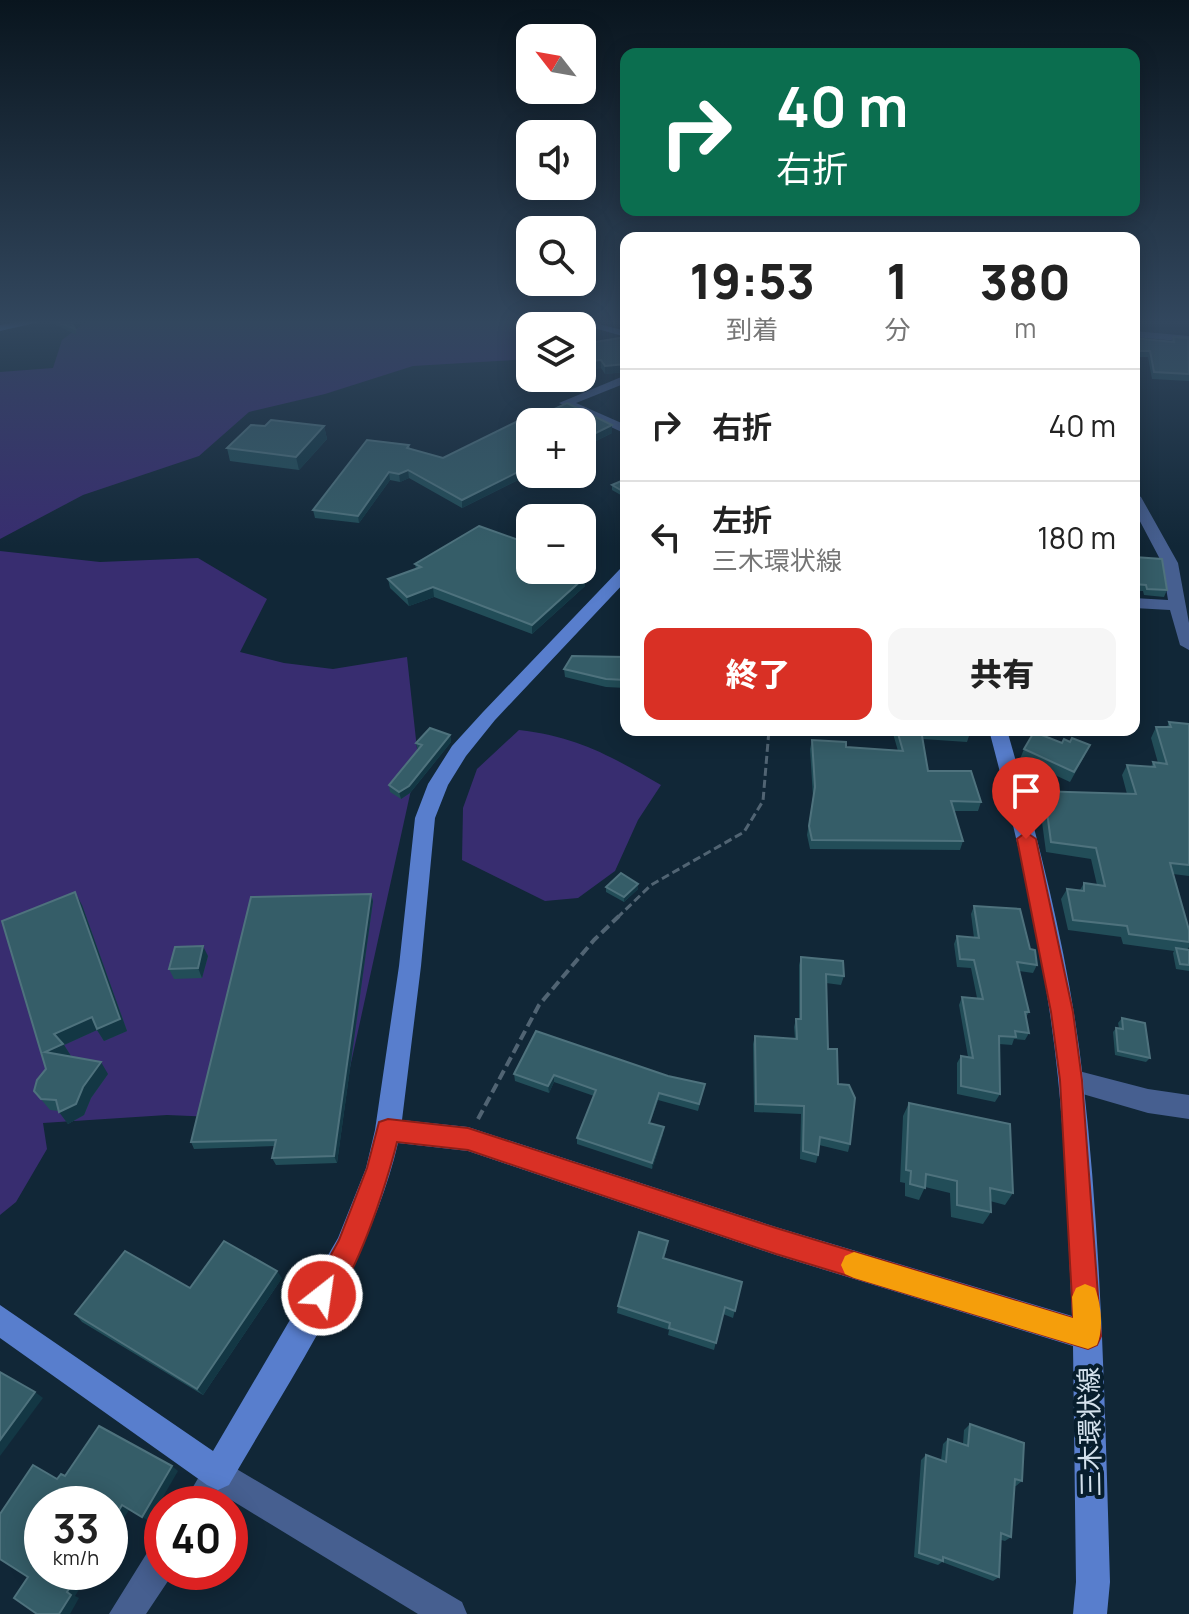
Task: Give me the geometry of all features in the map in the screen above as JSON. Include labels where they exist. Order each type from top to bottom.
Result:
[{"type":"street","points":[[585,395],[565,403],[620,427]]},
{"type":"street","points":[[1140,508],[1170,563],[1176,605],[1189,645]]},
{"type":"street","points":[[210,1486],[349,1247],[379,1168],[388,1130],[410,966],[425,818],[438,784],[459,751],[489,716],[620,578]]},
{"type":"street","points":[[1140,603],[1176,605]]},
{"type":"street","name":"三木環状線","points":[[1000,736],[1020,810],[1062,1012],[1071,1080],[1088,1336],[1093,1582],[1090,1614]]},
{"type":"street","points":[[1071,1080],[1148,1101],[1189,1107]]},
{"type":"street","points":[[388,1130],[468,1139],[776,1241],[1088,1336]]},
{"type":"street","points":[[0,1320],[218,1474],[450,1614]]},
{"type":"street","points":[[126,1614],[144,1587]]},
{"type":"path","points":[[468,1139],[539,1005],[594,940],[651,885],[744,832],[763,801],[768,736]]},
{"type":"shaded area","points":[[0,395],[319,395],[249,412],[199,456],[83,495],[0,539]]},
{"type":"shaded area","points":[[0,551],[100,562],[198,558],[267,599],[240,652],[284,663],[333,669],[407,657],[418,758],[338,1122],[167,1115],[43,1123],[47,1149],[16,1202],[0,1215]]},
{"type":"shaded area","points":[[519,730],[577,743],[661,785],[638,820],[615,871],[578,898],[545,901],[462,860],[463,808],[477,769]]},
{"type":"building","points":[[567,403],[577,408],[556,408]]},
{"type":"building","points":[[596,417],[612,425],[596,433]]},
{"type":"building","points":[[271,420],[324,426],[296,457],[227,448],[251,425],[265,426]]},
{"type":"building","points":[[516,422],[516,473],[462,500],[408,470],[399,474],[389,472],[358,516],[313,510],[367,440],[409,445],[407,448],[443,458]]},
{"type":"building","points":[[479,526],[516,539],[516,584],[577,584],[532,625],[433,587],[407,597],[388,579],[421,567],[415,564]]},
{"type":"building","points":[[1140,557],[1162,559],[1167,590],[1147,589],[1146,585],[1140,584]]},
{"type":"building","points":[[572,656],[620,657],[620,680],[564,669]]},
{"type":"building","points":[[1169,722],[1189,724],[1189,865],[1170,863],[1189,930],[1189,942],[1129,934],[1127,926],[1073,920],[1067,889],[1084,891],[1084,883],[1105,886],[1096,848],[1051,842],[1047,812],[1043,812],[1036,791],[1136,794],[1127,765],[1155,767],[1153,762],[1167,764],[1156,727],[1171,727]]},
{"type":"building","points":[[430,728],[450,735],[409,786],[399,792],[389,785],[422,745],[416,743]]},
{"type":"building","points":[[899,736],[922,736],[928,771],[971,771],[981,802],[951,801],[963,841],[812,840],[809,826],[815,787],[812,740],[846,742],[846,747],[903,751]]},
{"type":"building","points":[[1032,736],[1044,736],[1062,743],[1064,739],[1070,742],[1072,738],[1090,745],[1074,772],[1024,749]]},
{"type":"building","points":[[621,873],[638,884],[624,897],[606,887]]},
{"type":"building","points":[[75,892],[120,1019],[97,1029],[92,1017],[54,1034],[63,1044],[45,1052],[101,1062],[83,1087],[76,1104],[59,1112],[56,1100],[41,1099],[34,1091],[37,1080],[46,1069],[2,921]]},
{"type":"building","points":[[371,894],[334,1156],[272,1158],[276,1140],[191,1142],[251,897]]},
{"type":"building","points":[[974,906],[1020,909],[1030,949],[1035,950],[1037,965],[1017,962],[1029,1012],[1025,1012],[1029,1033],[1015,1031],[1016,1037],[999,1036],[1000,1094],[961,1086],[961,1056],[973,1058],[962,997],[983,999],[974,960],[960,959],[957,936],[979,938]]},
{"type":"building","points":[[203,946],[198,968],[169,969],[175,947]]},
{"type":"building","points":[[1176,948],[1189,950],[1189,965],[1180,964]]},
{"type":"building","points":[[801,957],[843,961],[844,976],[826,974],[828,1049],[837,1049],[838,1084],[849,1085],[855,1098],[850,1144],[820,1137],[818,1155],[803,1151],[804,1106],[756,1104],[755,1036],[797,1039],[796,1019],[801,1019]]},
{"type":"building","points":[[1122,1018],[1145,1023],[1150,1058],[1118,1051],[1116,1028],[1123,1029]]},
{"type":"building","points":[[536,1031],[668,1076],[705,1084],[699,1104],[659,1093],[649,1123],[664,1127],[652,1163],[577,1138],[596,1090],[554,1075],[548,1086],[514,1074]]},
{"type":"building","points":[[909,1103],[1010,1124],[1013,1193],[990,1188],[991,1212],[957,1205],[957,1181],[926,1174],[925,1188],[910,1184],[911,1171],[906,1170]]},
{"type":"building","points":[[639,1232],[668,1241],[663,1258],[742,1282],[735,1311],[725,1307],[716,1343],[669,1328],[670,1323],[618,1306]]},
{"type":"building","points":[[224,1241],[277,1271],[197,1389],[75,1314],[125,1251],[190,1288]]},
{"type":"building","points":[[0,1372],[35,1392],[0,1440]]},
{"type":"building","points":[[970,1424],[1024,1443],[1022,1481],[1015,1479],[1011,1537],[1001,1533],[999,1577],[943,1557],[943,1561],[919,1553],[926,1455],[946,1462],[948,1439],[968,1446]]},
{"type":"building","points":[[99,1426],[172,1466],[160,1486],[144,1486],[142,1517],[128,1509],[128,1486],[24,1486],[24,1574],[0,1559],[0,1514],[33,1465],[57,1479],[61,1474],[65,1476]]},
{"type":"building","points":[[24,1583],[24,1590],[68,1590],[71,1595],[59,1614],[37,1614],[14,1598]]},
{"type":"slow traffic","points":[[854,1265],[1088,1336],[1085,1297]]},
{"type":"route","points":[[322,1295],[349,1247],[379,1168],[388,1130],[468,1139],[776,1241],[1088,1336],[1071,1080],[1062,1012],[1026,839]]}]
